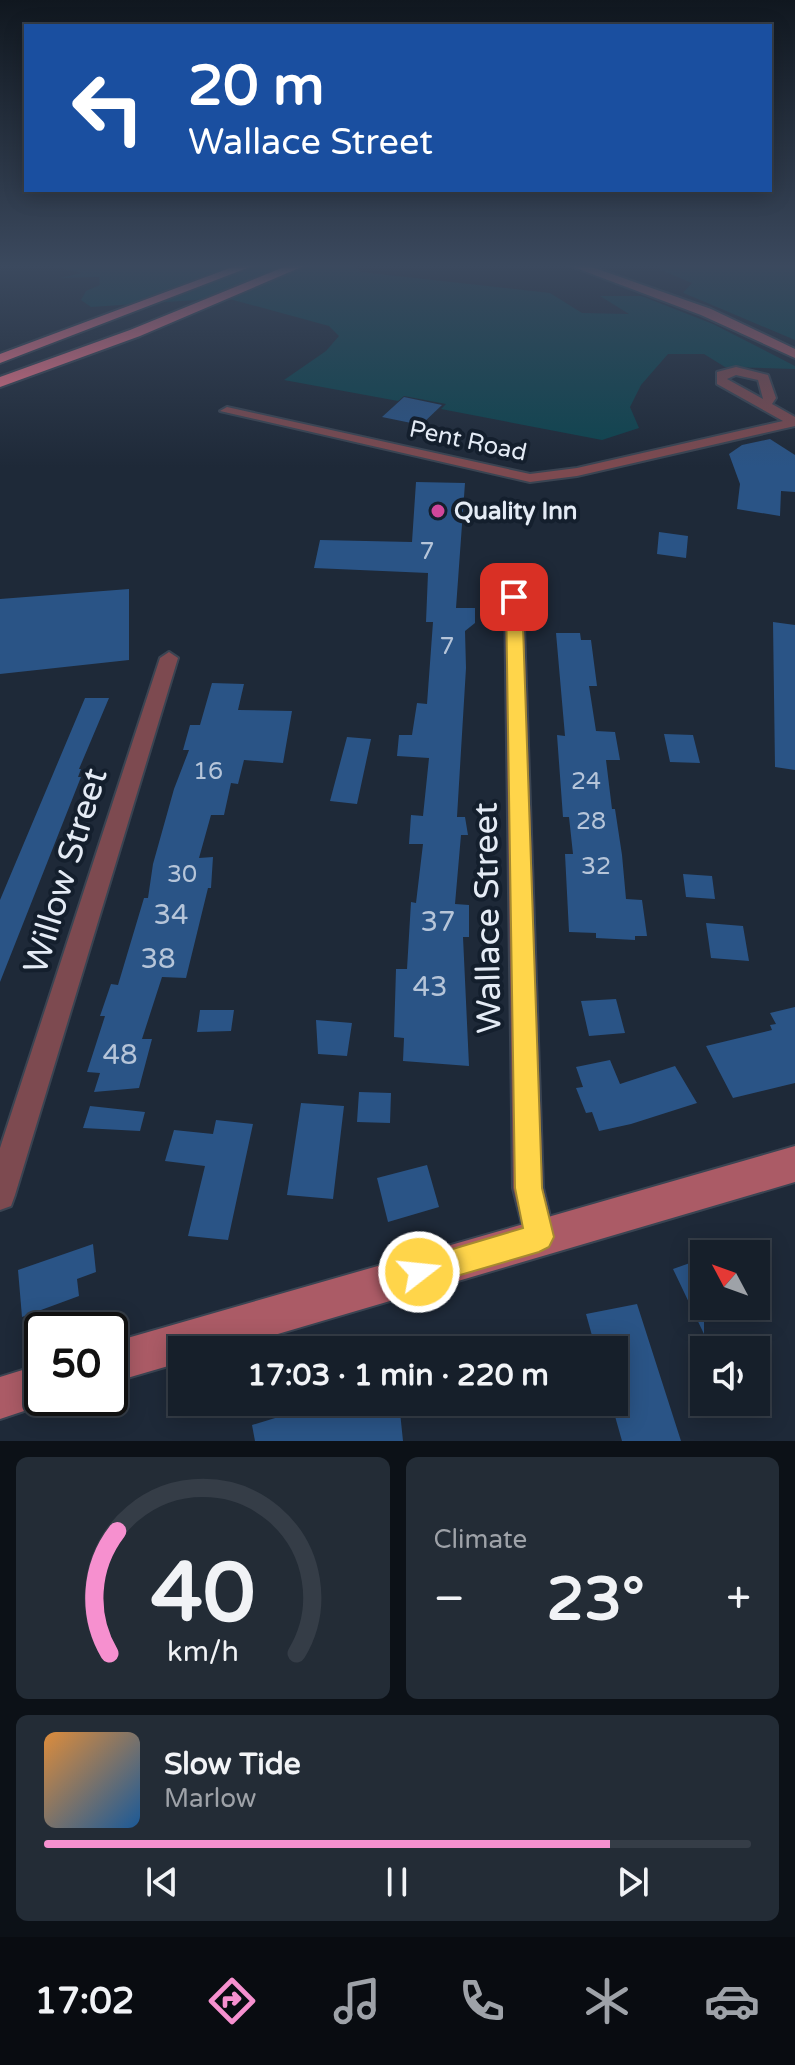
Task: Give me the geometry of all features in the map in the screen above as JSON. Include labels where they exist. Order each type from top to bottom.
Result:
[{"type":"highway","points":[[0,359],[73,332]]},
{"type":"highway","points":[[0,382],[133,332]]},
{"type":"main road","points":[[749,332],[795,354]]},
{"type":"main road","points":[[128,1358],[795,1164]]},
{"type":"main road","points":[[0,1398],[24,1391]]},
{"type":"street","points":[[765,405],[794,422]]},
{"type":"street","name":"Pent Road","points":[[227,411],[530,478],[577,472],[794,422]]},
{"type":"street","name":"Wallace Street","points":[[514,597],[528,1188],[539,1237]]},
{"type":"street","name":"Willow Street","points":[[0,1195],[169,658]]},
{"type":"shaded area","points":[[335,332],[795,332],[795,369],[725,367],[704,354],[668,354],[641,385],[630,407],[639,428],[602,440],[441,409],[446,404],[404,396],[398,401],[284,380],[326,351],[339,336]]},
{"type":"pier","points":[[729,332],[777,332],[795,340],[795,366]]},
{"type":"building","points":[[404,397],[442,405],[421,425],[382,417]]},
{"type":"building","points":[[770,439],[795,455],[795,492],[781,491],[780,516],[737,509],[740,484],[729,454],[742,445]]},
{"type":"building","points":[[416,482],[465,483],[456,608],[475,608],[475,623],[465,631],[466,668],[457,817],[465,817],[468,835],[461,835],[455,904],[469,905],[469,937],[463,937],[469,1066],[403,1061],[404,1038],[394,1037],[396,969],[407,969],[411,902],[416,903],[423,844],[409,844],[411,815],[423,816],[429,758],[397,756],[399,735],[412,735],[417,703],[427,704],[433,622],[426,622],[428,573],[314,568],[320,540],[412,542]]},
{"type":"building","points":[[659,532],[688,536],[686,558],[657,554]]},
{"type":"building","points":[[129,589],[129,660],[0,674],[0,599]]},
{"type":"building","points":[[773,622],[795,625],[795,770],[775,767]]},
{"type":"building","points":[[556,633],[580,633],[581,640],[591,640],[597,686],[589,686],[596,731],[615,732],[620,760],[606,760],[626,899],[642,900],[647,936],[635,936],[635,940],[596,938],[596,933],[569,932],[565,854],[573,854],[569,817],[563,817],[557,735],[565,736]]},
{"type":"building","points":[[212,683],[244,684],[238,710],[292,711],[283,763],[244,760],[238,784],[231,783],[224,815],[211,815],[199,858],[213,857],[211,888],[208,888],[186,978],[162,977],[142,1039],[152,1039],[139,1088],[94,1092],[100,1073],[87,1072],[105,1016],[100,1016],[111,984],[118,985],[144,898],[148,898],[153,864],[174,789],[189,750],[183,750],[190,725],[200,725]]},
{"type":"building","points":[[85,698],[109,698],[79,769],[78,777],[81,777],[0,982],[0,900]]},
{"type":"building","points":[[664,734],[693,735],[700,763],[670,762]]},
{"type":"building","points":[[347,737],[371,739],[357,804],[330,801]]},
{"type":"building","points":[[683,874],[712,876],[715,899],[686,897]]},
{"type":"building","points":[[706,923],[743,926],[749,961],[711,958]]},
{"type":"building","points":[[616,999],[625,1033],[589,1036],[581,1001]]},
{"type":"building","points":[[795,1007],[795,1083],[733,1098],[706,1046],[772,1030],[770,1025],[776,1024],[770,1013]]},
{"type":"building","points":[[200,1010],[234,1010],[231,1031],[197,1032]]},
{"type":"building","points":[[316,1020],[352,1023],[347,1056],[318,1054]]},
{"type":"building","points":[[610,1060],[620,1084],[675,1066],[697,1103],[599,1131],[592,1112],[586,1113],[576,1088],[583,1087],[576,1067]]},
{"type":"building","points":[[359,1092],[391,1093],[390,1123],[357,1122]]},
{"type":"building","points":[[301,1103],[344,1106],[333,1199],[287,1195]]},
{"type":"building","points":[[90,1106],[145,1112],[140,1131],[83,1128]]},
{"type":"building","points":[[216,1120],[253,1124],[228,1240],[188,1236],[205,1166],[165,1161],[174,1130],[213,1134]]},
{"type":"building","points":[[427,1165],[439,1207],[388,1222],[377,1178]]},
{"type":"building","points":[[93,1244],[96,1272],[77,1279],[79,1296],[36,1312],[24,1312],[22,1317],[18,1270]]},
{"type":"building","points":[[690,1263],[690,1305],[673,1269]]},
{"type":"building","points":[[637,1304],[681,1441],[622,1441],[615,1416],[628,1416],[628,1336],[592,1336],[586,1314]]},
{"type":"building","points":[[697,1320],[704,1320],[704,1334]]},
{"type":"building","points":[[281,1416],[400,1416],[403,1441],[255,1441],[252,1425]]},
{"type":"place","name":"Quality Inn","points":[[438,511]]},
{"type":"route","points":[[419,1272],[539,1237],[528,1188],[514,597]]}]
